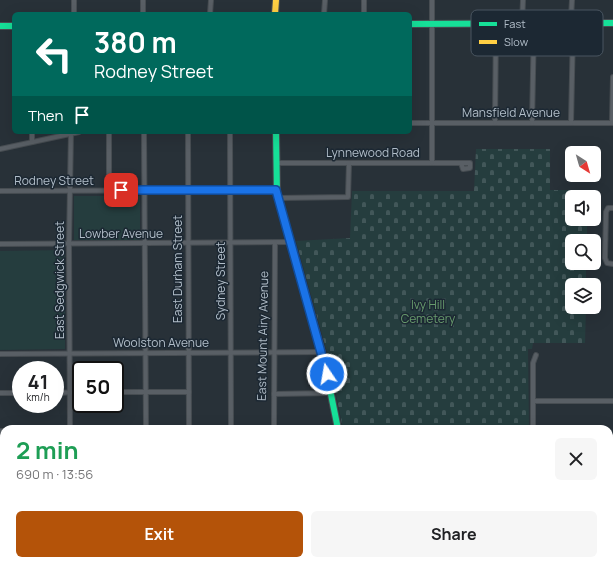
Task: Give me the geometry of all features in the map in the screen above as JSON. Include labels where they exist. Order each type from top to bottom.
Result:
[{"type":"main road","points":[[275,12],[276,0]]},
{"type":"main road","points":[[603,23],[613,23]]},
{"type":"main road","points":[[412,24],[471,24]]},
{"type":"main road","points":[[0,26],[12,26]]},
{"type":"main road","points":[[276,134],[276,190],[322,352],[337,425]]},
{"type":"street","points":[[74,0],[74,12]]},
{"type":"street","points":[[143,0],[143,12]]},
{"type":"street","points":[[210,12],[211,0]]},
{"type":"street","points":[[324,12],[325,0]]},
{"type":"street","points":[[364,0],[364,12]]},
{"type":"street","points":[[432,0],[432,163]]},
{"type":"street","points":[[523,0],[523,10]]},
{"type":"street","points":[[495,123],[496,56]]},
{"type":"street","points":[[532,123],[533,56]]},
{"type":"street","points":[[571,123],[572,56]]},
{"type":"street","points":[[613,77],[613,122]]},
{"type":"street","name":"Mansfield Avenue","points":[[412,123],[613,122]]},
{"type":"street","points":[[32,134],[32,142]]},
{"type":"street","points":[[0,148],[67,134]]},
{"type":"street","name":"East Sedgwick Street","points":[[70,425],[69,244],[71,134]]},
{"type":"street","points":[[109,134],[109,190]]},
{"type":"street","points":[[144,134],[146,425]]},
{"type":"street","name":"East Durham Street","points":[[188,134],[189,425]]},
{"type":"street","name":"Sydney Street","points":[[230,134],[231,425]]},
{"type":"street","name":"Lynnewood Road","points":[[275,163],[461,163],[470,163],[469,169],[465,170],[461,168],[461,163]]},
{"type":"street","points":[[278,198],[348,197],[349,163]]},
{"type":"street","name":"Rodney Street","points":[[0,191],[276,190]]},
{"type":"street","points":[[613,208],[608,208],[606,212],[605,258],[607,263],[613,264]]},
{"type":"street","name":"Lowber Avenue","points":[[0,244],[230,244],[290,242]]},
{"type":"street","name":"East Mount Airy Avenue","points":[[274,425],[275,243]]},
{"type":"street","name":"Woolston Avenue","points":[[0,354],[322,352]]},
{"type":"street","points":[[533,425],[533,363],[536,355]]},
{"type":"street","points":[[64,392],[70,392]]},
{"type":"street","points":[[124,392],[189,392]]},
{"type":"street","points":[[0,393],[12,393]]},
{"type":"street","points":[[274,394],[331,393]]},
{"type":"street","points":[[533,401],[613,401]]},
{"type":"green space","name":"Ivy Hill Cemetery","points":[[476,149],[550,149],[550,190],[565,190],[565,226],[587,226],[587,234],[565,234],[565,270],[586,270],[586,278],[565,278],[565,314],[586,314],[585,343],[533,343],[532,349],[528,349],[529,425],[342,425],[329,359],[296,241],[350,238],[352,191],[474,191]]},
{"type":"green space","points":[[74,196],[140,196],[140,240],[74,240]]},
{"type":"green space","points":[[65,250],[65,349],[0,350],[0,251]]},
{"type":"traffic: fast","points":[[603,23],[613,23]]},
{"type":"traffic: fast","points":[[412,24],[471,24]]},
{"type":"traffic: fast","points":[[0,26],[12,26]]},
{"type":"traffic: fast","points":[[276,134],[277,194],[324,360],[337,425]]},
{"type":"traffic: slow","points":[[275,12],[276,0]]},
{"type":"route","points":[[121,190],[276,190],[327,374]]}]
